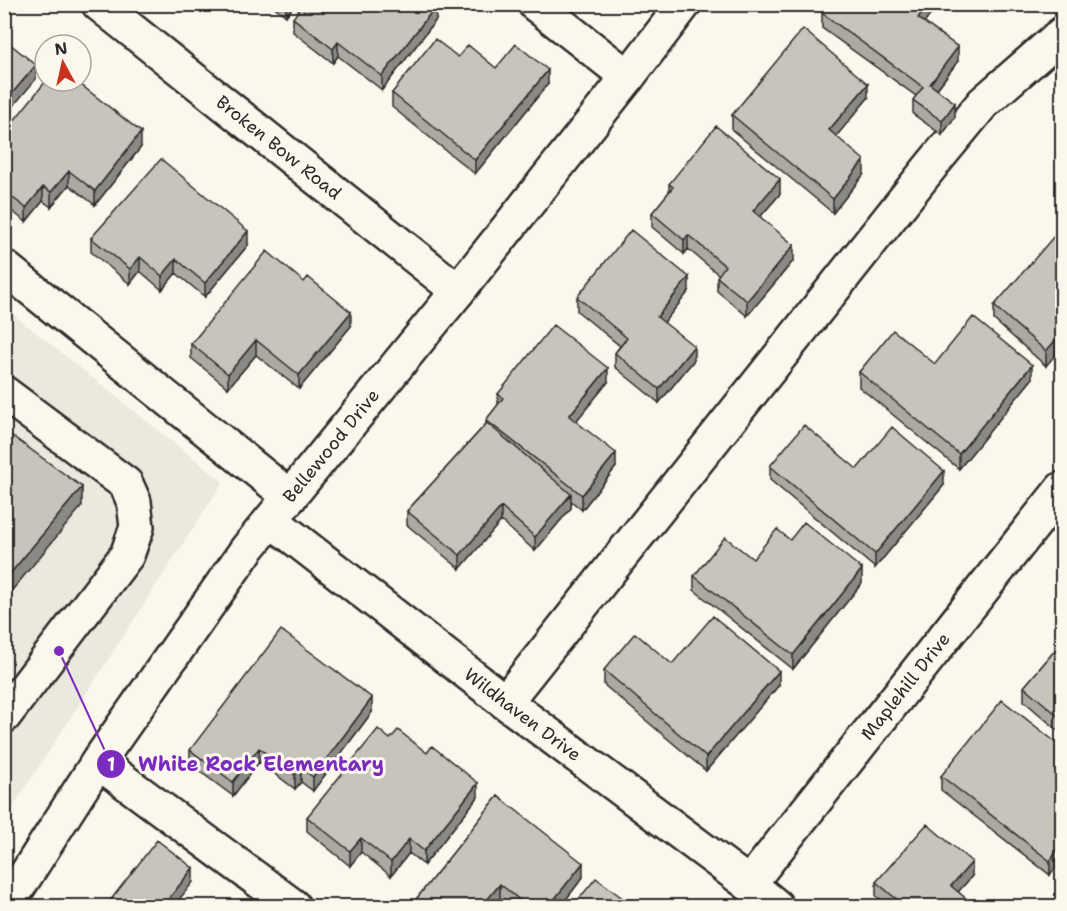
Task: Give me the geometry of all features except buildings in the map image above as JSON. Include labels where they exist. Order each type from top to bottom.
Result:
[{"type":"street","name":"Broken Bow Road","points":[[99,4],[458,291]]},
{"type":"street","points":[[535,4],[628,78]]},
{"type":"street","name":"Bellewood Drive","points":[[6,906],[98,762],[247,549],[458,291],[684,4]]},
{"type":"street","points":[[505,702],[983,103],[1062,34]]},
{"type":"street","name":"Wildhaven Drive","points":[[4,267],[505,702],[776,906]]},
{"type":"street","points":[[4,393],[126,484],[134,502],[137,527],[127,555],[4,716]]},
{"type":"street","name":"Maplehill Drive","points":[[749,884],[1062,489]]},
{"type":"street","points":[[98,762],[293,906]]},
{"type":"shaded area","points":[[5,308],[223,482],[5,819]]},
{"type":"place","name":"White Rock Elementary","points":[[59,651]]}]
